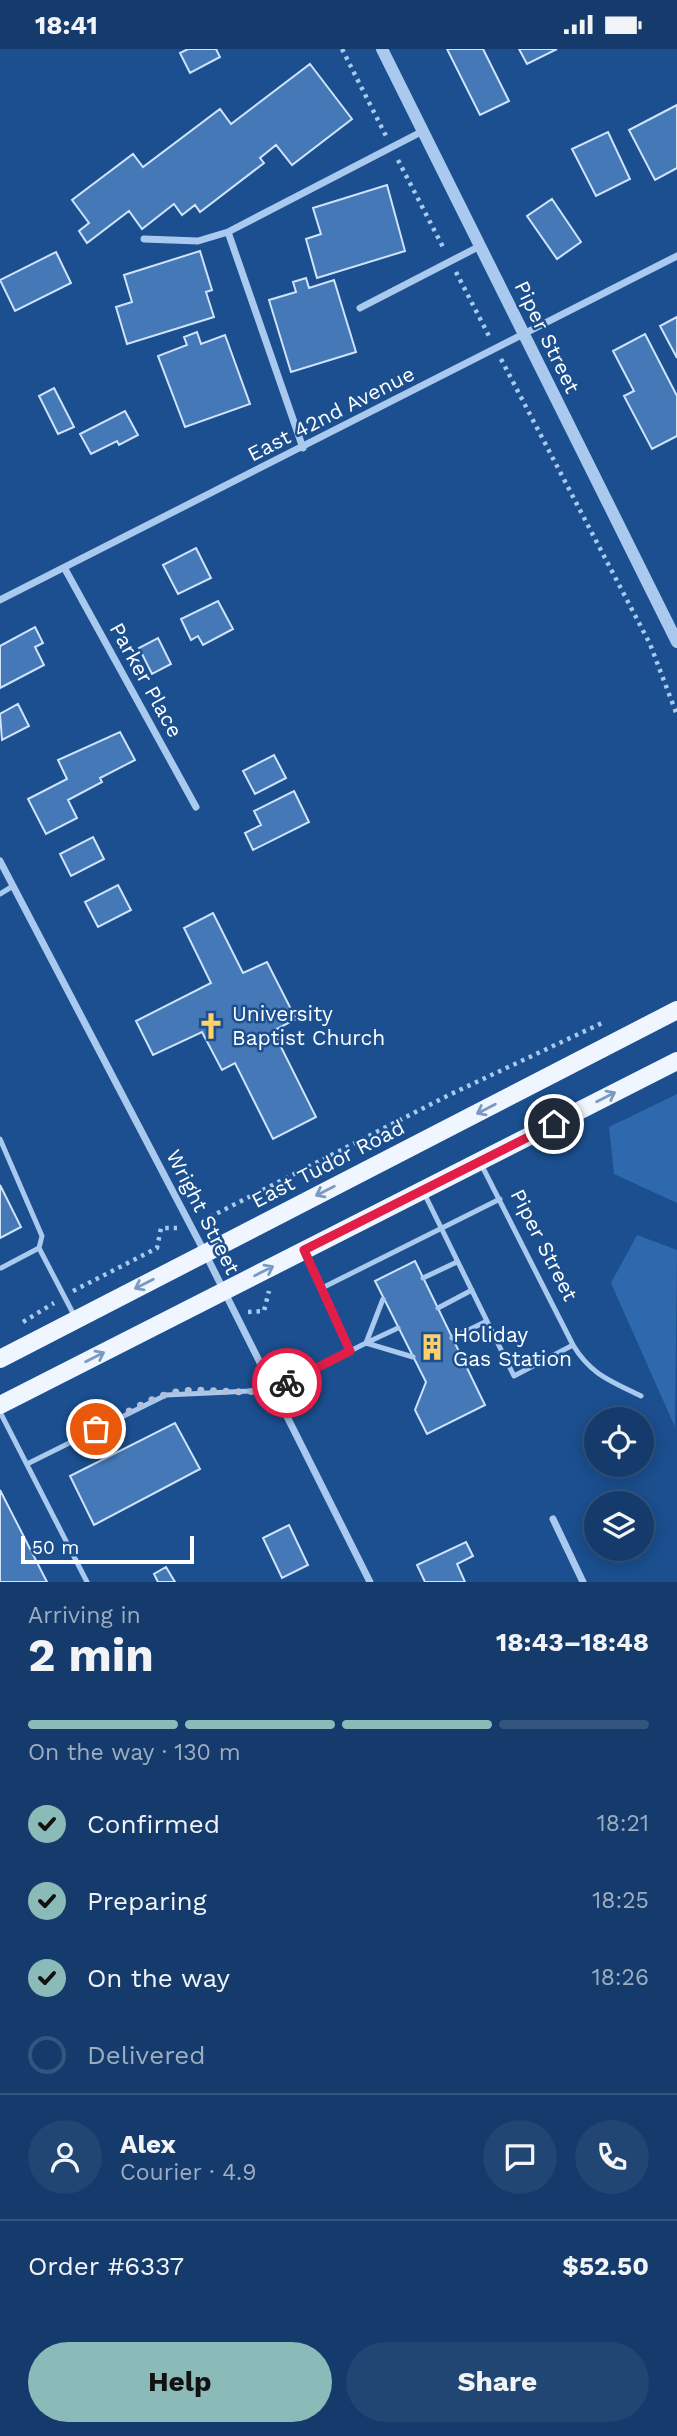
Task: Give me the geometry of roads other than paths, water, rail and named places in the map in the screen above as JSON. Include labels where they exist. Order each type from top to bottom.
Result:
[{"type":"main road","name":"East Tudor Road","points":[[0,1359],[677,1010]]},
{"type":"main road","points":[[0,1405],[677,1061]]},
{"type":"street","name":"Piper Street","points":[[382,49],[677,642]]},
{"type":"street","points":[[144,239],[198,241],[228,232],[423,131]]},
{"type":"street","points":[[228,232],[303,448]]},
{"type":"street","points":[[360,308],[480,246]]},
{"type":"street","name":"East 42nd Avenue","points":[[0,600],[677,256]]},
{"type":"street","name":"Parker Place","points":[[65,569],[196,807]]},
{"type":"street","name":"Wright Street","points":[[0,861],[205,1253],[370,1582]]},
{"type":"street","points":[[553,1519],[583,1582]]},
{"type":"lane","points":[[0,894],[13,886]]},
{"type":"lane","points":[[0,1139],[42,1236],[39,1248],[76,1319]]},
{"type":"lane","name":"Piper Street","points":[[480,1161],[584,1364],[641,1396]]},
{"type":"lane","points":[[422,1191],[514,1376],[573,1345]]},
{"type":"lane","points":[[322,1288],[500,1199]]},
{"type":"lane","points":[[1,1268],[39,1248]]},
{"type":"lane","points":[[304,1250],[350,1351]]},
{"type":"lane","points":[[424,1278],[457,1262]]},
{"type":"lane","points":[[438,1308],[472,1290]]},
{"type":"lane","points":[[366,1343],[383,1299]]},
{"type":"lane","points":[[452,1338],[486,1321]]},
{"type":"lane","points":[[27,1464],[166,1395],[273,1390],[398,1328]]},
{"type":"lane","points":[[366,1343],[413,1357]]},
{"type":"lane","points":[[0,1412],[88,1582]]},
{"type":"place","name":"University Baptist Church","points":[[211,1026]]},
{"type":"place","name":"Holiday Gas Station","points":[[432,1347]]}]
